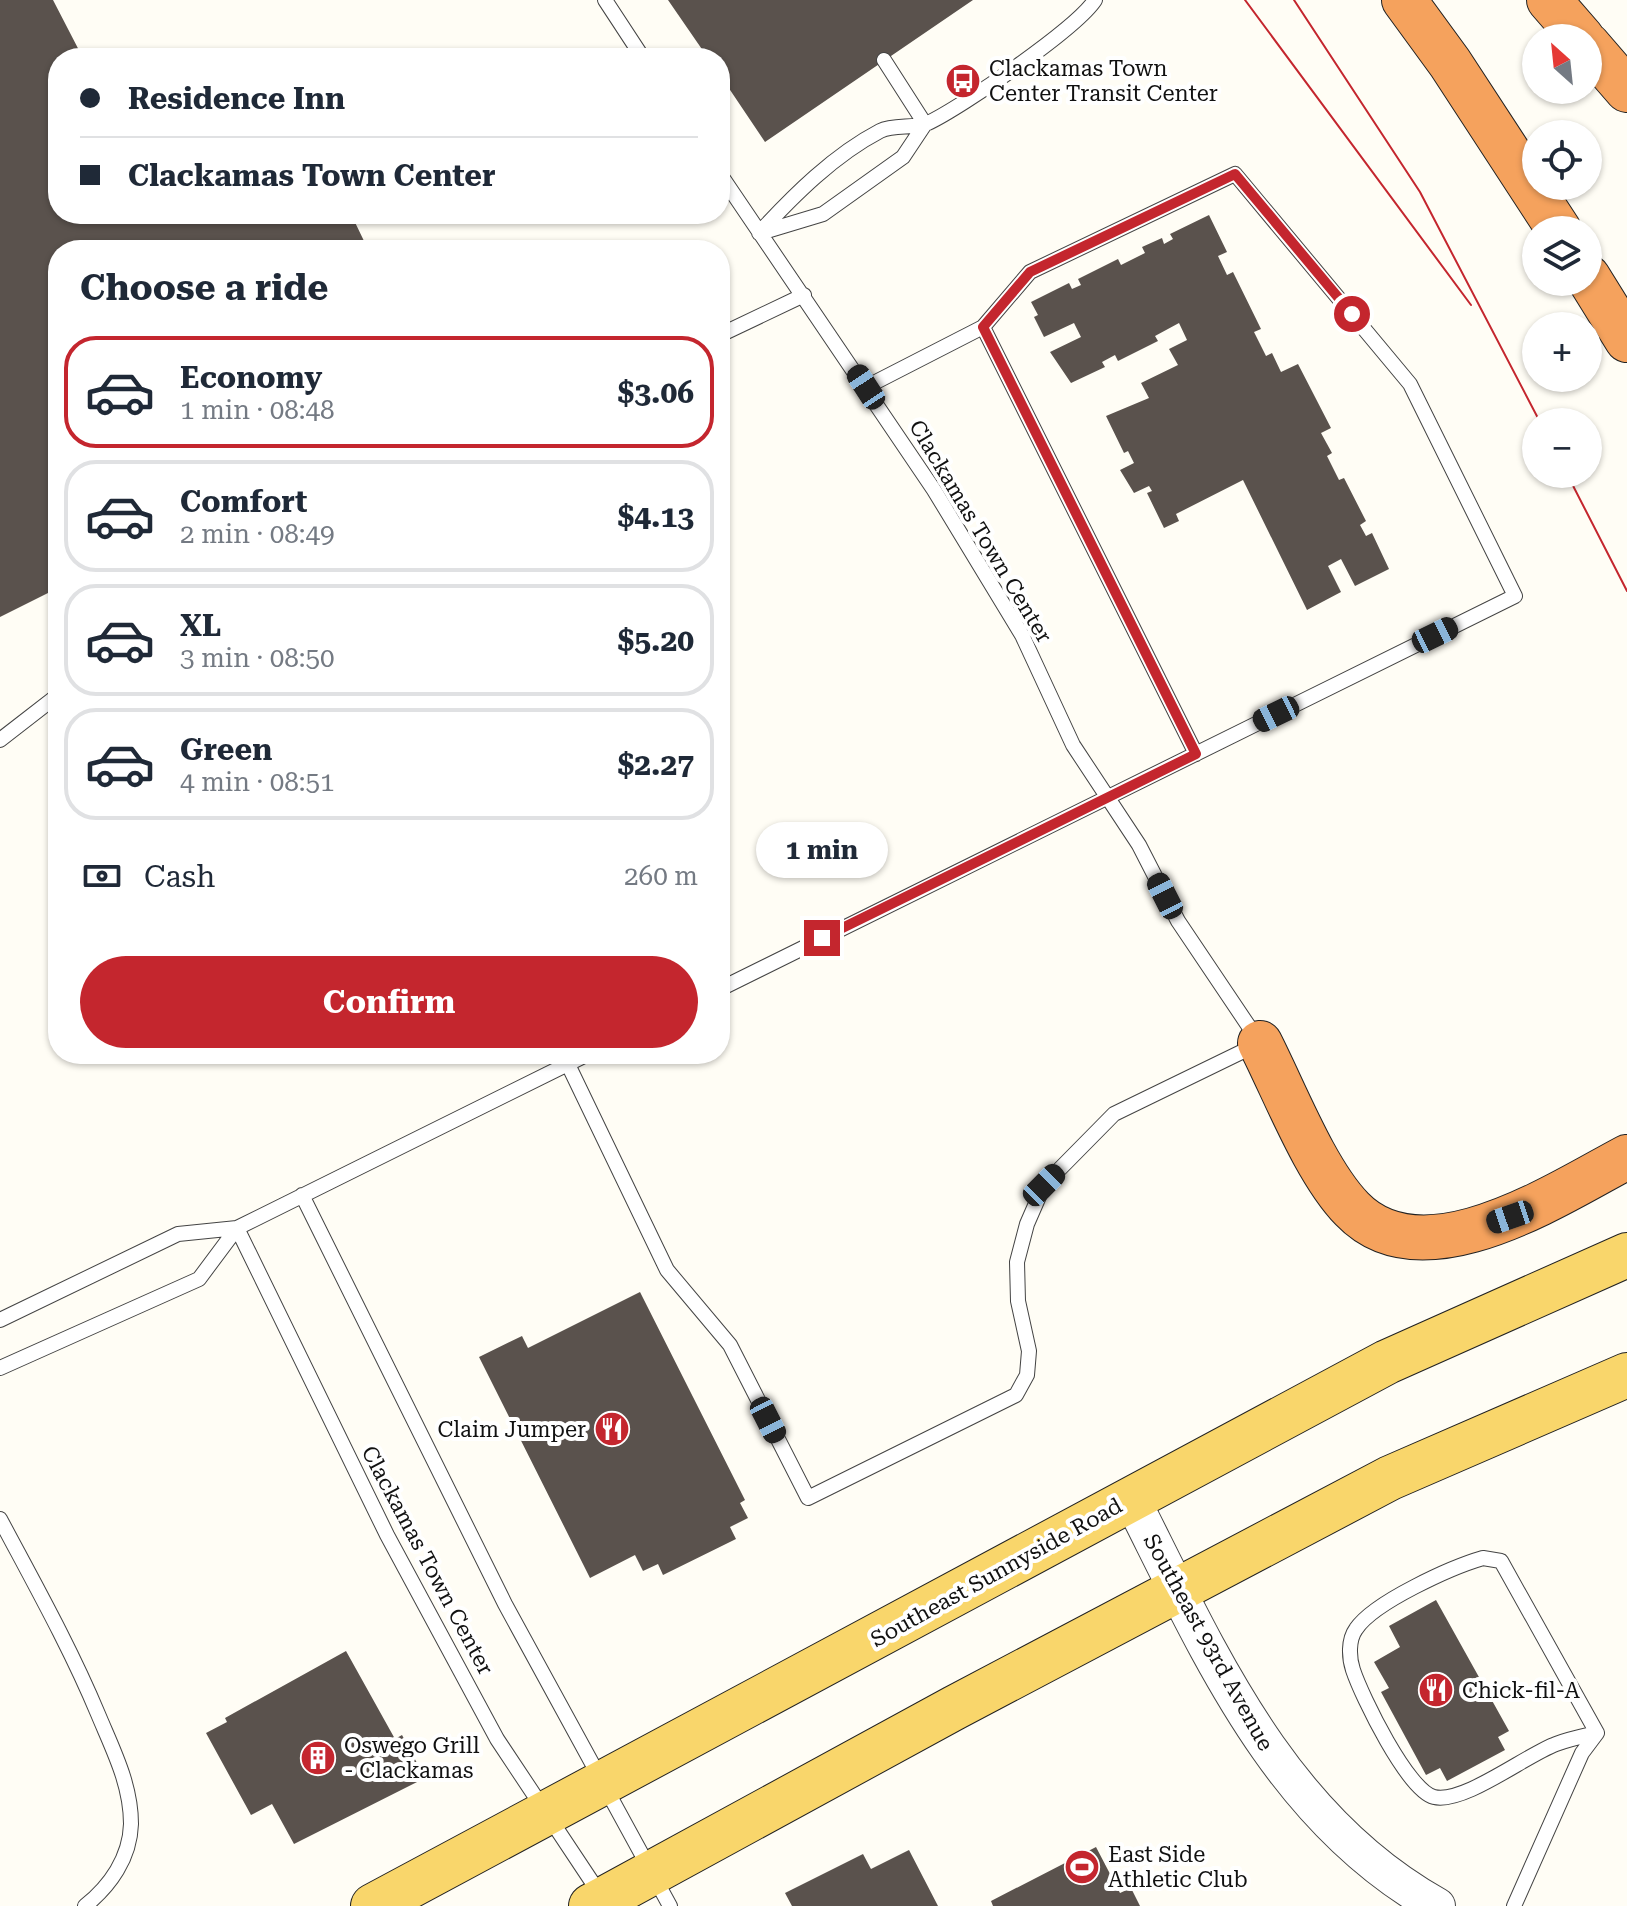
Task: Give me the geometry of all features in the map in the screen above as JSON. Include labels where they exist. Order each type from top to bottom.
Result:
[{"type":"highway","points":[[1404,0],[1450,63],[1550,216]]},
{"type":"highway","points":[[1549,0],[1570,24]]},
{"type":"highway","points":[[1602,61],[1627,90]]},
{"type":"highway","points":[[1600,296],[1627,340]]},
{"type":"highway","points":[[1260,1043],[1330,1178],[1353,1210],[1392,1233],[1424,1240],[1464,1233],[1510,1217],[1627,1157]]},
{"type":"main road","name":"Southeast Sunnyside Road","points":[[373,1906],[1408,1351],[1627,1255]]},
{"type":"main road","points":[[601,1904],[661,1889],[1177,1589],[1390,1478],[1627,1375]]},
{"type":"street","name":"Southeast 93rd Avenue","points":[[1131,1498],[1240,1706],[1298,1790],[1342,1837],[1378,1868],[1437,1906]]},
{"type":"lane","points":[[605,0],[636,48]]},
{"type":"lane","points":[[759,233],[823,214],[903,157],[925,124],[1079,20],[1095,0]]},
{"type":"lane","points":[[884,60],[925,124]]},
{"type":"lane","points":[[759,233],[802,187],[882,130],[925,124]]},
{"type":"lane","points":[[730,984],[1515,596],[1410,384],[1235,174],[1030,272],[983,327],[866,387]]},
{"type":"lane","name":"Clackamas Town Center","points":[[730,189],[866,387],[1022,635],[1073,745],[1139,845],[1178,921],[1260,1043]]},
{"type":"lane","points":[[730,330],[804,295]]},
{"type":"lane","points":[[983,327],[1196,754]]},
{"type":"lane","points":[[0,740],[48,703]]},
{"type":"lane","points":[[568,1064],[667,1270],[730,1345],[808,1498],[1016,1395],[1028,1363],[1016,1282],[1027,1224],[1044,1185],[1114,1114],[1260,1043]]},
{"type":"lane","points":[[0,1320],[178,1234],[237,1228],[556,1064]]},
{"type":"lane","points":[[302,1195],[505,1604],[661,1889]]},
{"type":"lane","points":[[0,1368],[199,1279],[237,1228]]},
{"type":"lane","name":"Clackamas Town Center","points":[[237,1228],[387,1535],[497,1739],[601,1904]]},
{"type":"lane","points":[[0,1519],[87,1687],[124,1771],[131,1825],[125,1855],[106,1889],[85,1906]]},
{"type":"lane","points":[[1483,1558],[1501,1561],[1597,1733],[1557,1743],[1449,1796],[1435,1797],[1419,1790],[1408,1777],[1353,1669],[1350,1649],[1356,1629],[1380,1608],[1462,1564],[1483,1558]]},
{"type":"lane","points":[[1514,1906],[1582,1753],[1597,1733]]},
{"type":"building","points":[[0,0],[53,0],[78,48],[48,48],[48,224],[356,224],[364,240],[48,240],[48,593],[0,617]]},
{"type":"building","points":[[668,0],[973,0],[765,142],[730,90],[730,48],[701,48]]},
{"type":"building","points":[[1209,215],[1227,252],[1218,256],[1227,275],[1233,272],[1261,329],[1254,332],[1266,356],[1272,353],[1281,372],[1298,364],[1331,428],[1321,433],[1332,453],[1327,456],[1339,480],[1344,478],[1366,521],[1360,525],[1366,536],[1372,533],[1389,569],[1355,586],[1341,559],[1328,566],[1341,592],[1307,610],[1243,480],[1176,514],[1179,521],[1164,528],[1147,493],[1152,491],[1149,486],[1134,493],[1120,470],[1134,463],[1128,451],[1124,453],[1106,416],[1149,398],[1141,383],[1178,365],[1169,349],[1187,340],[1179,323],[1155,336],[1158,341],[1118,361],[1115,355],[1102,362],[1105,367],[1071,383],[1050,352],[1081,337],[1074,323],[1044,337],[1034,317],[1038,315],[1031,302],[1069,283],[1072,289],[1081,285],[1078,279],[1118,259],[1121,265],[1145,253],[1142,247],[1162,238],[1164,244],[1173,239],[1170,234]]},
{"type":"building","name":"Claim Jumper","points":[[640,1292],[745,1500],[740,1503],[748,1518],[730,1527],[736,1539],[663,1575],[658,1564],[643,1571],[635,1555],[590,1578],[479,1357],[522,1336],[528,1348]]},
{"type":"building","name":"Chick-fil-A","points":[[1436,1600],[1509,1731],[1498,1737],[1505,1750],[1447,1781],[1440,1768],[1426,1775],[1381,1692],[1389,1688],[1374,1662],[1400,1647],[1389,1626]]},
{"type":"building","name":"Oswego Grill - Clackamas","points":[[346,1651],[395,1739],[402,1735],[425,1778],[294,1844],[272,1804],[251,1815],[206,1733],[227,1722],[225,1718]]},
{"type":"building","name":"East Side Athletic Club","points":[[1096,1847],[1120,1893],[1131,1888],[1140,1906],[993,1906],[991,1901]]},
{"type":"building","points":[[909,1850],[938,1906],[792,1906],[785,1893],[863,1854],[871,1869]]},
{"type":"tram line","points":[[1245,0],[1471,305]]},
{"type":"tram line","points":[[1294,0],[1420,192],[1533,408]]},
{"type":"tram line","points":[[1574,488],[1627,591]]},
{"type":"place","name":"Clackamas Town Center Transit Center","points":[[963,81]]},
{"type":"place","name":"Claim Jumper","points":[[612,1429]]},
{"type":"place","name":"Chick-fil-A","points":[[1436,1690]]},
{"type":"place","name":"Oswego Grill - Clackamas","points":[[318,1758]]},
{"type":"place","name":"East Side Athletic Club","points":[[1082,1867]]},
{"type":"route","points":[[822,938],[1196,754],[983,327],[1030,272],[1235,174],[1352,314]]}]
